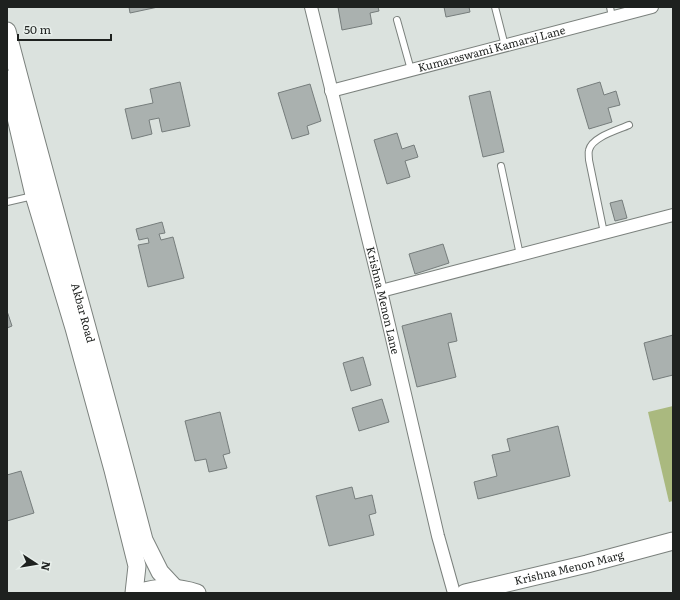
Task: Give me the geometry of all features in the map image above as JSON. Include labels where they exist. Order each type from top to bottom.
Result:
[{"type":"main road","name":"Akbar Road","points":[[7,31],[144,540],[160,572],[174,587]]},
{"type":"main road","name":"Akbar Road","points":[[7,79],[9,96],[34,195],[74,328],[113,470],[137,566],[134,593]]},
{"type":"main road","name":"Krishna Menon Marg","points":[[470,592],[587,564],[673,541]]},
{"type":"main road","points":[[138,593],[156,588],[174,587],[197,593]]},
{"type":"street","name":"Krishna Menon Lane","points":[[310,7],[381,291],[438,536],[470,592]]},
{"type":"street","name":"Kumaraswami Kamaraj Lane","points":[[331,91],[505,46],[611,12],[652,7]]},
{"type":"street","points":[[381,291],[673,215]]},
{"type":"lane","points":[[495,7],[505,46]]},
{"type":"lane","points":[[397,20],[411,70]]},
{"type":"lane","points":[[604,233],[589,160],[589,149],[592,143],[599,138],[629,125]]},
{"type":"lane","points":[[501,166],[520,255]]},
{"type":"lane","points":[[7,202],[34,195]]},
{"type":"green space","points":[[673,406],[673,501],[669,502],[648,412]]},
{"type":"building","points":[[129,7],[158,7],[130,13]]},
{"type":"building","points":[[338,7],[378,7],[379,11],[370,13],[372,24],[342,30]]},
{"type":"building","points":[[444,7],[469,7],[470,12],[446,17]]},
{"type":"building","points":[[180,82],[190,126],[162,132],[159,118],[149,120],[152,134],[132,139],[125,109],[153,103],[150,89]]},
{"type":"building","points":[[600,82],[604,95],[616,91],[620,105],[608,108],[612,122],[589,129],[577,89]]},
{"type":"building","points":[[310,84],[321,121],[307,126],[309,134],[292,139],[278,93]]},
{"type":"building","points":[[490,91],[504,152],[483,157],[469,96]]},
{"type":"building","points":[[397,133],[402,149],[414,145],[418,157],[405,161],[410,177],[387,184],[374,140]]},
{"type":"building","points":[[622,200],[627,218],[615,221],[610,203]]},
{"type":"building","points":[[162,222],[165,233],[159,234],[161,240],[173,237],[184,278],[148,287],[138,245],[149,243],[148,238],[139,240],[136,229]]},
{"type":"building","points":[[443,244],[449,263],[415,274],[409,254]]},
{"type":"building","points":[[7,311],[12,326],[7,328]]},
{"type":"building","points":[[451,313],[457,341],[448,343],[456,377],[417,387],[402,326]]},
{"type":"building","points":[[673,335],[673,375],[653,380],[644,343]]},
{"type":"building","points":[[363,357],[371,385],[351,391],[343,363]]},
{"type":"building","points":[[382,399],[389,422],[359,431],[352,408]]},
{"type":"building","points":[[220,412],[230,453],[223,455],[227,468],[209,472],[206,459],[195,461],[185,421]]},
{"type":"building","points":[[558,426],[570,476],[478,499],[474,482],[497,476],[492,455],[510,451],[507,439]]},
{"type":"building","points":[[21,471],[34,513],[7,521],[7,475]]},
{"type":"building","points":[[352,487],[355,499],[372,495],[376,513],[369,515],[374,535],[329,546],[316,496]]}]
